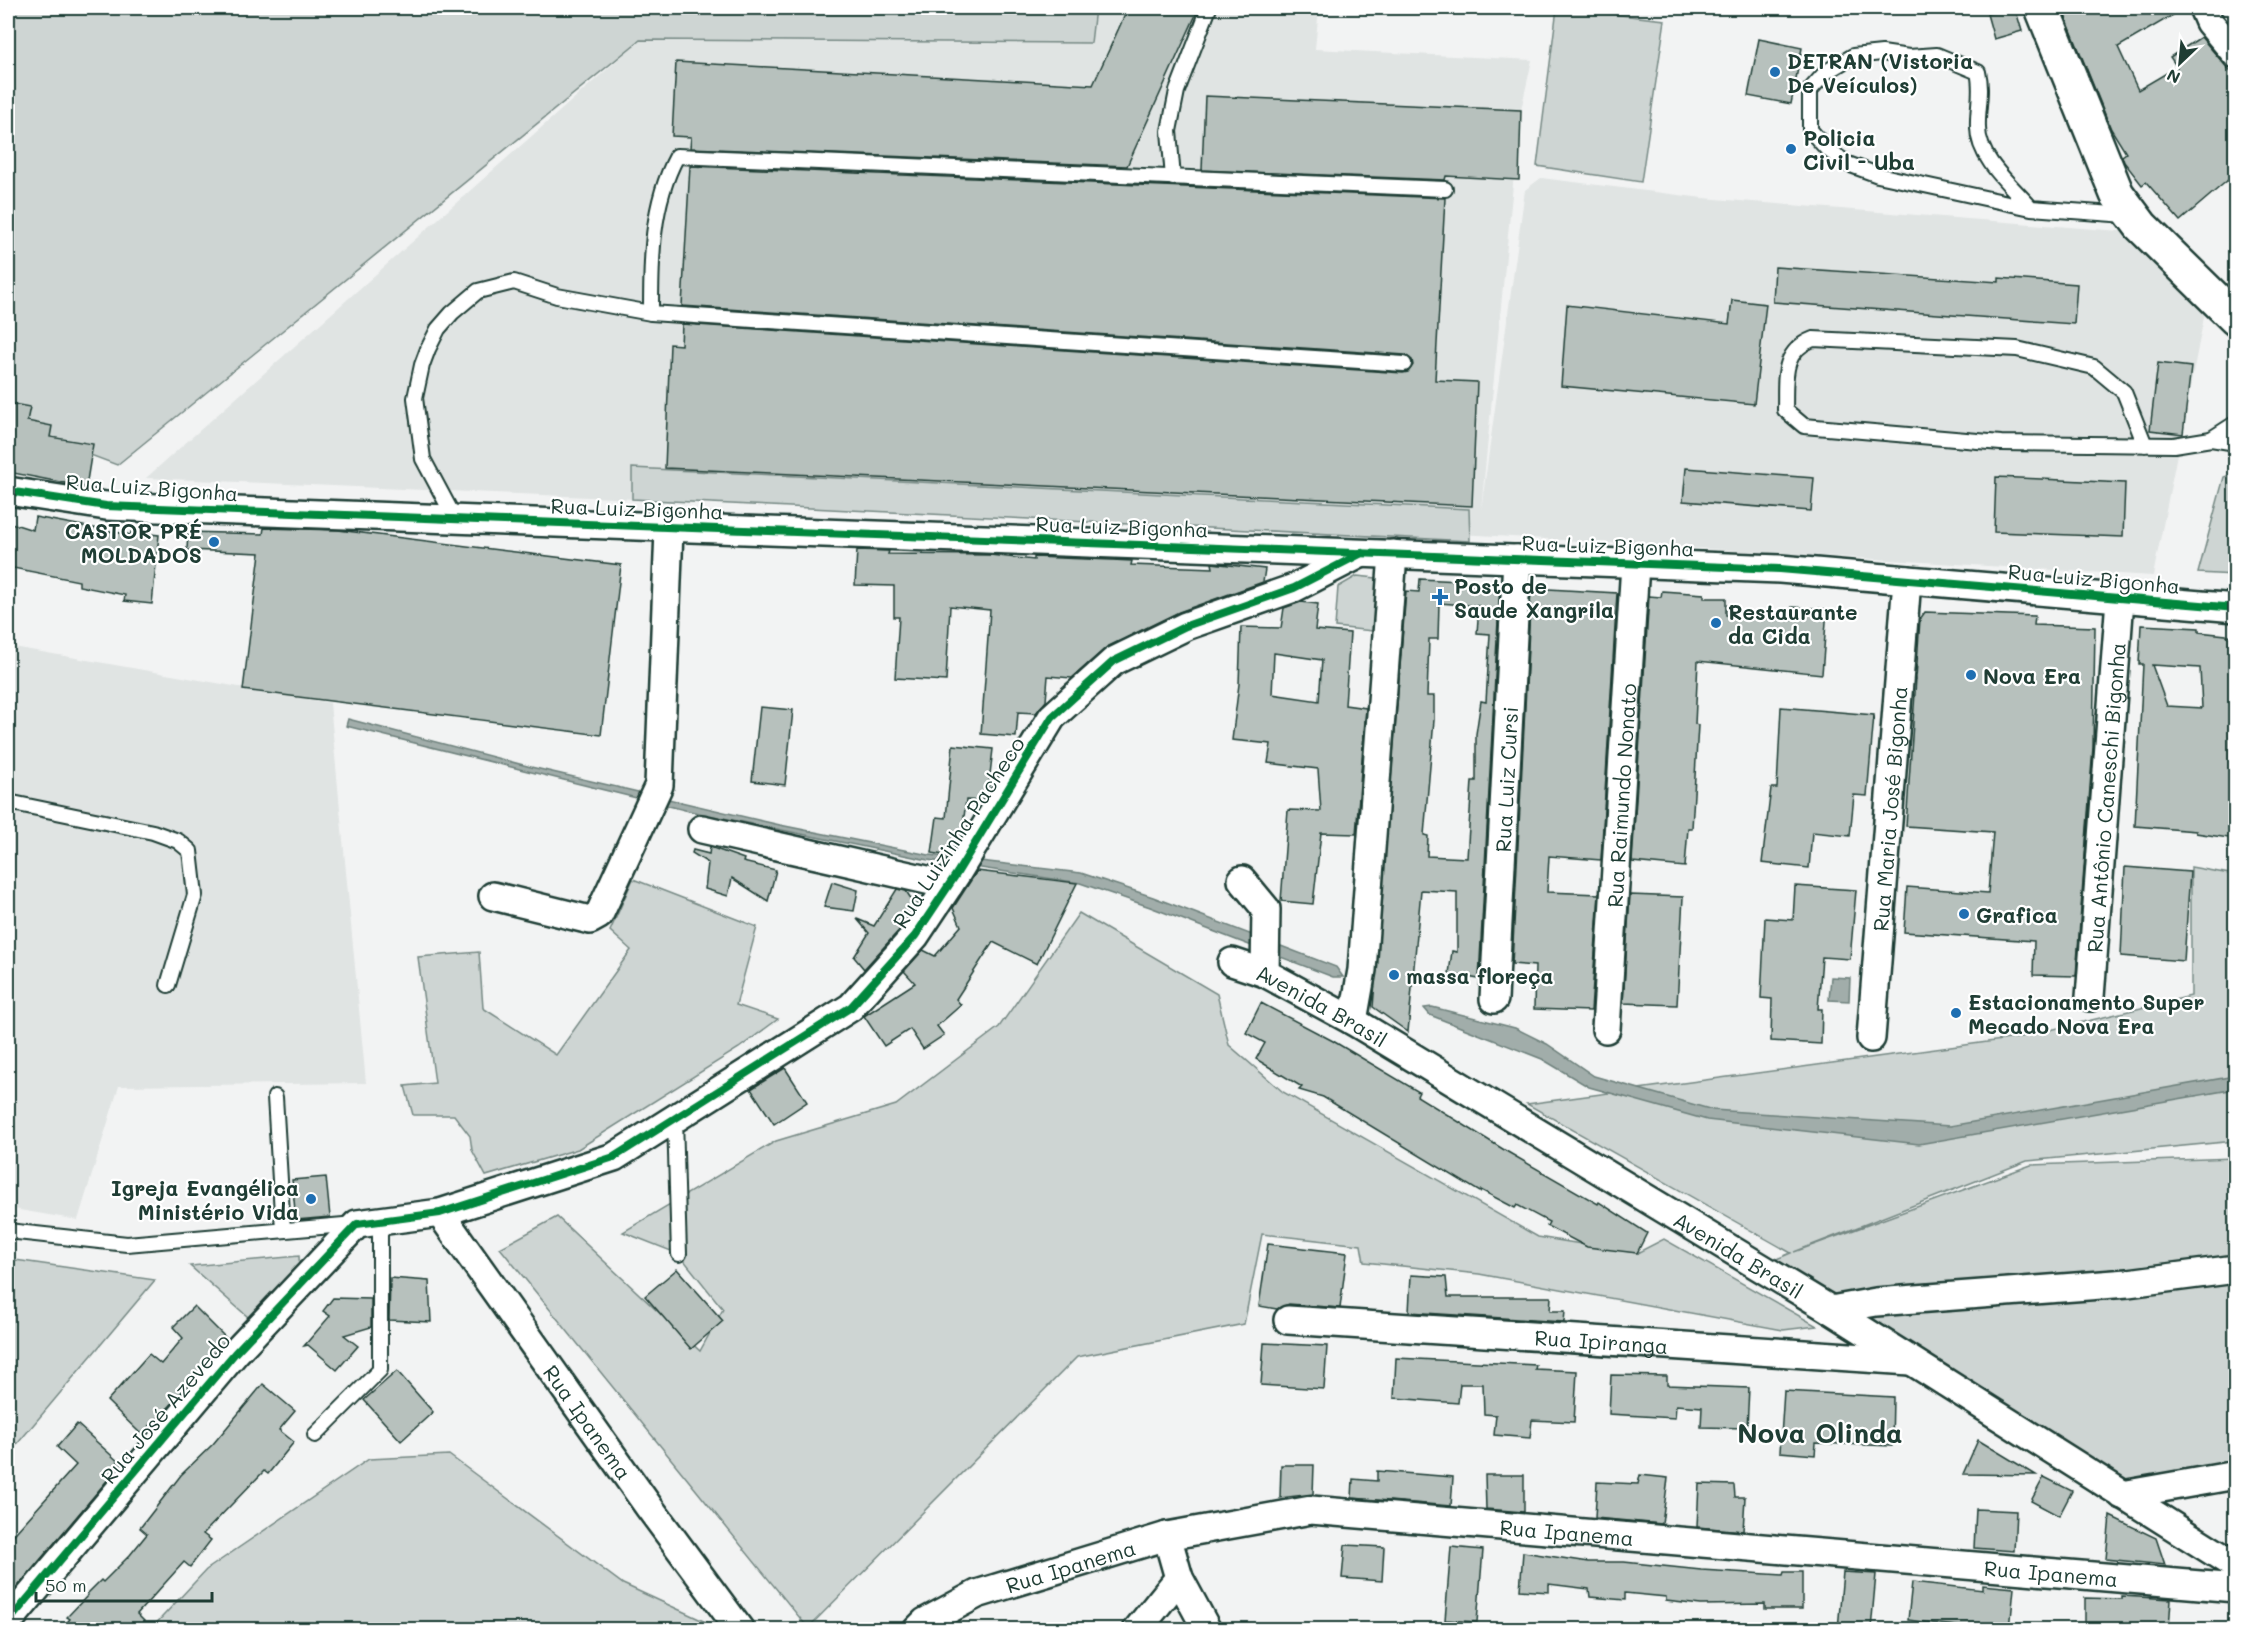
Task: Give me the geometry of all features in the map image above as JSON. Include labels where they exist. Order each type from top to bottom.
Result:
[{"type":"street","points":[[2042,8],[2117,194],[2132,215],[2235,319]]},
{"type":"street","points":[[2203,8],[2209,22],[2235,54]]},
{"type":"street","name":"Rua Luiz Bigonha","points":[[8,491],[106,506],[454,517],[680,528],[1780,569],[2235,608]]},
{"type":"street","points":[[493,896],[590,920],[599,915],[659,785],[669,530],[680,528]]},
{"type":"street","name":"Rua Luizinha Pacheco","points":[[368,1221],[440,1213],[614,1157],[851,1007],[915,936],[1052,717],[1114,661],[1186,626],[1294,588],[1362,553]]},
{"type":"street","points":[[1353,1021],[1362,970],[1393,554]]},
{"type":"street","name":"Rua Luiz Cursi","points":[[1494,999],[1517,559]]},
{"type":"street","name":"Rua Raimundo Nonato","points":[[1606,1029],[1635,564]]},
{"type":"street","name":"Rua Maria José Bigonha","points":[[1871,1038],[1907,580]]},
{"type":"street","name":"Rua Antônio Caneschi Bigonha","points":[[2090,997],[2120,599]]},
{"type":"street","points":[[702,829],[949,885]]},
{"type":"street","points":[[1242,880],[1266,909],[1265,967]]},
{"type":"street","name":"Avenida Brasil","points":[[1232,962],[1265,967],[1831,1310],[2235,1566]]},
{"type":"street","name":"Rua Ipanema","points":[[440,1213],[649,1507],[740,1629]]},
{"type":"street","name":"Rua José Azevedo","points":[[8,1622],[235,1353],[368,1221]]},
{"type":"street","points":[[1831,1310],[1876,1302],[2128,1283],[2235,1269]]},
{"type":"street","name":"Rua Ipiranga","points":[[1288,1320],[1912,1361]]},
{"type":"street","points":[[2122,1495],[2235,1475]]},
{"type":"street","name":"Rua Ipanema","points":[[917,1629],[925,1622],[977,1594],[1167,1536],[1311,1510],[2235,1588]]},
{"type":"street","points":[[1167,1536],[1179,1578],[1207,1629]]},
{"type":"street","points":[[1137,1629],[1179,1578]]},
{"type":"lane","points":[[1173,178],[1169,131],[1177,92],[1209,8]]},
{"type":"lane","points":[[2031,208],[1983,152],[1977,129],[1982,87],[1978,72],[1937,55],[1909,57],[1882,53],[1853,56],[1826,72],[1809,90],[1810,130],[1827,149],[1848,164],[1878,175],[2031,208],[2132,215]]},
{"type":"lane","points":[[651,313],[651,264],[656,225],[662,192],[678,156],[1445,189]]},
{"type":"lane","points":[[454,517],[423,459],[415,398],[422,365],[438,329],[453,313],[478,291],[514,282],[556,296],[651,313],[1404,364]]},
{"type":"lane","points":[[2145,445],[2124,392],[2094,367],[2017,349],[1813,339],[1799,345],[1787,362],[1785,410],[1804,426],[2001,443],[2145,445],[2174,445],[2211,439],[2235,443]]},
{"type":"lane","points":[[2211,439],[2235,423]]},
{"type":"lane","points":[[8,802],[87,821],[153,832],[178,841],[190,851],[195,895],[168,985]]},
{"type":"lane","points":[[275,1097],[282,1230]]},
{"type":"lane","points":[[675,1119],[679,1254]]},
{"type":"lane","points":[[8,1232],[127,1244],[368,1221],[380,1370],[315,1436]]},
{"type":"shaded area","points":[[8,8],[1095,8],[1091,43],[640,40],[117,465],[8,424]]},
{"type":"shaded area","points":[[1095,8],[1319,8],[1315,49],[1532,60],[1521,110],[1520,151],[1514,174],[1481,510],[1525,190],[1541,178],[1703,198],[2132,232],[2205,312],[2153,576],[1478,535],[146,478],[640,40],[1091,43]]},
{"type":"shaded area","points":[[1557,8],[1665,20],[1641,182],[1537,166]]},
{"type":"shaded area","points":[[632,468],[1469,509],[1470,541],[632,499]]},
{"type":"shaded area","points":[[2235,473],[2235,575],[2198,573],[2224,477]]},
{"type":"shaded area","points":[[1357,576],[1386,579],[1382,632],[1335,627],[1338,587]]},
{"type":"shaded area","points":[[8,646],[330,703],[366,1083],[119,1086],[78,1220],[8,1208]]},
{"type":"shaded area","points":[[348,719],[531,767],[780,825],[929,855],[1081,873],[1153,897],[1336,967],[1343,977],[1333,977],[1150,907],[1080,883],[928,860],[689,811],[346,726]]},
{"type":"shaded area","points":[[2191,867],[2235,875],[2235,1141],[2027,1161],[1794,1252],[2031,1165],[2235,1158],[2235,1470],[2128,1488],[1772,1261],[1791,1253],[1527,1104],[2017,1038],[2191,996]]},
{"type":"shaded area","points":[[633,879],[757,927],[736,1005],[778,1019],[739,1048],[578,1149],[486,1176],[472,1150],[470,1136],[454,1115],[413,1115],[405,1086],[435,1083],[418,957],[479,952],[483,1008],[556,1055],[631,950],[610,931]]},
{"type":"shaded area","points":[[1079,913],[1217,994],[1229,1045],[1283,1092],[1538,1237],[1637,1253],[1664,1239],[1817,1326],[1783,1330],[1479,1274],[1364,1262],[1361,1245],[1262,1234],[1244,1324],[1077,1357],[808,1628],[500,1248],[557,1217],[700,1351],[723,1309],[679,1254],[623,1232],[776,1141],[896,1105],[999,1027]]},
{"type":"shaded area","points":[[1831,977],[1850,978],[1849,1001],[1829,1000]]},
{"type":"shaded area","points":[[1432,1007],[1515,1028],[1547,1044],[1594,1076],[1713,1110],[1950,1126],[2235,1076],[2235,1089],[1919,1144],[1707,1120],[1589,1087],[1542,1059],[1430,1015],[1424,1008]]},
{"type":"shaded area","points":[[299,1256],[300,1279],[256,1324],[190,1266]]},
{"type":"shaded area","points":[[8,1259],[155,1280],[8,1455]]},
{"type":"shaded area","points":[[449,1455],[623,1584],[721,1629],[150,1630],[206,1570],[369,1459]]},
{"type":"building","points":[[1128,8],[1199,8],[1127,166],[690,148],[691,137],[672,136],[676,62],[1093,85]]},
{"type":"building","points":[[2015,8],[2022,31],[1994,39],[1987,14]]},
{"type":"building","points":[[2062,8],[2185,8],[2118,47],[2138,90],[2177,67],[2170,57],[2201,37],[2235,77],[2235,174],[2180,221],[2146,182],[2142,185],[2124,162],[2122,156],[2126,153],[2111,129]]},
{"type":"building","name":"DETRAN (Vistoria De Veículos)","points":[[1759,39],[1802,48],[1791,104],[1748,96]]},
{"type":"building","points":[[1205,96],[1521,110],[1519,180],[1446,176],[1445,180],[1202,170]]},
{"type":"building","points":[[690,166],[1445,198],[1435,380],[1477,382],[1472,506],[665,468],[670,344],[681,345],[682,324],[1403,373],[1408,372],[1413,365],[1412,360],[1405,355],[682,306]]},
{"type":"building","points":[[1775,267],[1999,282],[1999,278],[2077,284],[2074,324],[1773,302]]},
{"type":"building","points":[[1732,300],[1766,304],[1754,404],[1561,386],[1567,305],[1729,324]]},
{"type":"building","points":[[2158,363],[2191,367],[2183,434],[2150,430]]},
{"type":"building","points":[[8,403],[30,407],[27,421],[52,426],[50,437],[93,444],[86,487],[8,472]]},
{"type":"building","points":[[1686,468],[1814,478],[1811,511],[1683,501]]},
{"type":"building","points":[[1996,477],[2125,483],[2123,537],[1994,532]]},
{"type":"building","points":[[35,517],[131,535],[131,532],[159,535],[152,604],[124,601],[125,595],[79,586],[79,581],[8,567],[8,522],[33,530]]},
{"type":"building","points":[[264,528],[338,530],[621,565],[601,735],[243,690],[260,553],[187,550],[188,532],[263,534]]},
{"type":"building","points":[[857,550],[889,551],[888,554],[990,555],[1034,560],[1034,557],[1132,561],[1131,565],[1213,568],[1212,563],[1265,569],[1263,582],[1179,612],[1107,647],[1072,678],[1048,676],[1046,701],[1036,713],[1018,712],[1016,737],[981,734],[990,610],[950,606],[946,681],[895,678],[899,617],[894,617],[894,586],[855,585]]},
{"type":"building","points":[[1420,579],[1500,583],[1479,979],[1449,974],[1452,951],[1457,952],[1457,892],[1421,890],[1408,1032],[1373,1007],[1406,591],[1419,592]],"holes":[[[1439,603],[1479,606],[1477,633],[1490,634],[1486,702],[1481,701],[1476,734],[1476,781],[1472,781],[1467,858],[1427,856],[1428,836],[1424,835],[1434,720],[1434,696],[1427,696],[1429,639],[1438,639]]]},
{"type":"building","points":[[1531,588],[1617,593],[1601,860],[1549,856],[1547,892],[1599,894],[1591,1011],[1534,1009],[1535,966],[1512,964]]},
{"type":"building","points":[[1662,591],[1704,594],[1704,598],[1726,598],[1726,615],[1791,620],[1792,607],[1827,609],[1822,674],[1698,661],[1695,724],[1698,725],[1692,828],[1688,828],[1685,867],[1632,862],[1649,596],[1661,597]]},
{"type":"building","points":[[1301,602],[1318,604],[1315,630],[1350,633],[1345,705],[1366,708],[1356,834],[1321,833],[1313,904],[1281,901],[1288,810],[1321,811],[1318,769],[1268,763],[1271,744],[1232,740],[1239,684],[1241,627],[1281,628],[1284,608]],"holes":[[[1274,653],[1322,660],[1319,701],[1272,694]]]},
{"type":"building","points":[[1925,612],[2035,616],[2034,625],[2095,627],[2093,747],[2076,976],[2033,975],[2034,941],[1904,932],[1907,887],[1988,893],[1993,832],[1906,826],[1920,619]]},
{"type":"building","points":[[2141,625],[2199,628],[2199,632],[2235,636],[2235,839],[2196,833],[2196,831],[2135,826],[2143,664],[2139,664]],"holes":[[[2152,665],[2200,668],[2202,708],[2167,706]]]},
{"type":"building","points":[[760,707],[793,710],[785,785],[752,781]]},
{"type":"building","points":[[1781,707],[1874,715],[1867,796],[1854,795],[1850,836],[1812,832],[1809,868],[1762,863],[1771,788],[1777,788]]},
{"type":"building","points":[[953,745],[993,749],[988,791],[982,801],[966,800],[962,835],[943,866],[943,855],[932,853],[937,817],[946,818]]},
{"type":"building","points":[[710,847],[744,859],[743,862],[776,870],[768,901],[732,878],[728,896],[705,889],[708,863],[692,853],[693,850],[709,854]]},
{"type":"building","points":[[2125,867],[2190,872],[2184,961],[2121,956]]},
{"type":"building","points":[[977,871],[1077,883],[1037,964],[993,942],[956,999],[961,1005],[937,1026],[944,1035],[923,1049],[910,1029],[884,1046],[864,1016],[915,983],[904,971],[923,950],[935,956],[961,926],[953,908]]},
{"type":"building","points":[[832,882],[858,890],[854,911],[824,907]]},
{"type":"building","points":[[1795,886],[1856,890],[1850,959],[1822,957],[1818,1009],[1822,1009],[1821,1044],[1771,1041],[1772,999],[1761,998],[1765,918],[1793,920]]},
{"type":"building","points":[[897,889],[906,891],[916,906],[903,926],[864,969],[854,957],[869,933],[857,919],[874,926]]},
{"type":"building","points":[[1630,895],[1683,897],[1677,1005],[1623,1003]]},
{"type":"building","points":[[1261,1003],[1333,1041],[1419,1092],[1417,1096],[1506,1151],[1598,1204],[1599,1202],[1647,1233],[1637,1253],[1587,1247],[1547,1226],[1549,1222],[1517,1205],[1515,1208],[1481,1190],[1480,1192],[1323,1097],[1299,1090],[1302,1087],[1256,1059],[1265,1043],[1246,1033]]},
{"type":"building","points":[[785,1068],[807,1102],[774,1124],[751,1089]]},
{"type":"building","name":"Igreja Evangélica Ministério Vida","points":[[326,1177],[330,1217],[296,1220],[292,1180]]},
{"type":"building","points":[[1268,1244],[1347,1253],[1340,1308],[1289,1304],[1277,1309],[1259,1306]]},
{"type":"building","points":[[677,1269],[723,1321],[691,1349],[645,1296]]},
{"type":"building","points":[[1411,1275],[1446,1277],[1448,1297],[1551,1297],[1550,1311],[1565,1311],[1564,1322],[1409,1312]]},
{"type":"building","points":[[390,1278],[429,1281],[431,1322],[389,1320]]},
{"type":"building","points":[[333,1298],[371,1299],[371,1327],[344,1335],[358,1346],[337,1370],[308,1345],[304,1346],[330,1316],[323,1311]]},
{"type":"building","points":[[194,1306],[227,1339],[170,1406],[141,1434],[107,1401],[149,1354],[161,1364],[183,1338],[173,1327]]},
{"type":"building","points":[[1264,1343],[1327,1346],[1324,1389],[1261,1385]]},
{"type":"building","points":[[1396,1358],[1536,1365],[1535,1369],[1577,1371],[1574,1422],[1532,1420],[1530,1438],[1494,1435],[1496,1415],[1484,1414],[1483,1384],[1460,1384],[1458,1403],[1394,1398]]},
{"type":"building","points":[[397,1371],[433,1412],[401,1441],[364,1400]]},
{"type":"building","points":[[1611,1375],[1667,1376],[1667,1385],[1749,1388],[1747,1428],[1701,1427],[1702,1407],[1676,1405],[1675,1418],[1609,1414]]},
{"type":"building","points":[[263,1384],[295,1411],[279,1430],[294,1442],[268,1474],[264,1471],[203,1534],[211,1540],[190,1567],[184,1562],[137,1614],[152,1629],[61,1629],[70,1619],[67,1617],[87,1594],[101,1580],[103,1582],[130,1555],[147,1534],[140,1528],[181,1475],[213,1444]]},
{"type":"building","points":[[1784,1391],[1893,1397],[1892,1446],[1816,1443],[1815,1455],[1780,1452]]},
{"type":"building","points":[[77,1424],[121,1464],[8,1598],[8,1541],[76,1465],[57,1447]]},
{"type":"building","points":[[1978,1440],[2036,1475],[1963,1474]]},
{"type":"building","points":[[1281,1465],[1314,1465],[1313,1494],[1280,1498]]},
{"type":"building","points":[[1377,1471],[1453,1477],[1451,1506],[1352,1498],[1353,1479],[1377,1481]]},
{"type":"building","points":[[1485,1475],[1524,1475],[1524,1512],[1486,1509]]},
{"type":"building","points":[[1640,1475],[1668,1478],[1662,1524],[1595,1518],[1597,1482],[1638,1484]]},
{"type":"building","points":[[2044,1477],[2072,1491],[2059,1516],[2031,1501]]},
{"type":"building","points":[[1699,1484],[1734,1485],[1735,1497],[1745,1497],[1743,1531],[1697,1527]]},
{"type":"building","points":[[1976,1509],[2016,1511],[2014,1551],[1974,1548]]},
{"type":"building","points":[[2110,1516],[2156,1538],[2165,1565],[2106,1559]]},
{"type":"building","points":[[1345,1545],[1384,1547],[1382,1581],[1342,1578]]},
{"type":"building","points":[[1451,1547],[1483,1550],[1477,1622],[1445,1620]]},
{"type":"building","points":[[1523,1552],[1588,1562],[1624,1562],[1783,1575],[1784,1572],[1802,1572],[1802,1609],[1765,1609],[1765,1604],[1701,1605],[1666,1601],[1666,1597],[1625,1593],[1625,1600],[1590,1597],[1589,1589],[1549,1584],[1549,1592],[1520,1590]]},
{"type":"building","points":[[1843,1572],[1876,1574],[1871,1629],[1838,1629]]},
{"type":"building","points":[[1912,1582],[1983,1590],[1983,1585],[2014,1588],[2010,1629],[1980,1629],[1908,1620]]},
{"type":"building","points":[[2122,1596],[2171,1599],[2169,1629],[2085,1629],[2085,1598],[2122,1599]]},
{"type":"cycle path","points":[[8,491],[106,506],[1780,569],[2236,608]]},
{"type":"cycle path","points":[[8,1622],[235,1353],[357,1224],[440,1213],[614,1157],[851,1007],[915,936],[957,873],[1052,717],[1114,661],[1186,626],[1294,588],[1362,553]]},
{"type":"place","name":"DETRAN (Vistoria De Veículos)","points":[[1775,72]]},
{"type":"place","name":"Policia Civil - Uba","points":[[1791,149]]},
{"type":"place","name":"CASTOR PRÉ MOLDADOS","points":[[214,542]]},
{"type":"place","name":"Posto de Saude Xangrila","points":[[1440,597]]},
{"type":"place","name":"Restaurante da Cida","points":[[1716,623]]},
{"type":"place","name":"Nova Era","points":[[1971,675]]},
{"type":"place","name":"Grafica","points":[[1964,914]]},
{"type":"place","name":"massa floreça","points":[[1394,975]]},
{"type":"place","name":"Estacionamento Super Mecado Nova Era","points":[[1956,1013]]},
{"type":"place","name":"Igreja Evangélica Ministério Vida","points":[[311,1199]]},
{"type":"district","name":"Nova Olinda","points":[[1820,1432]]}]
